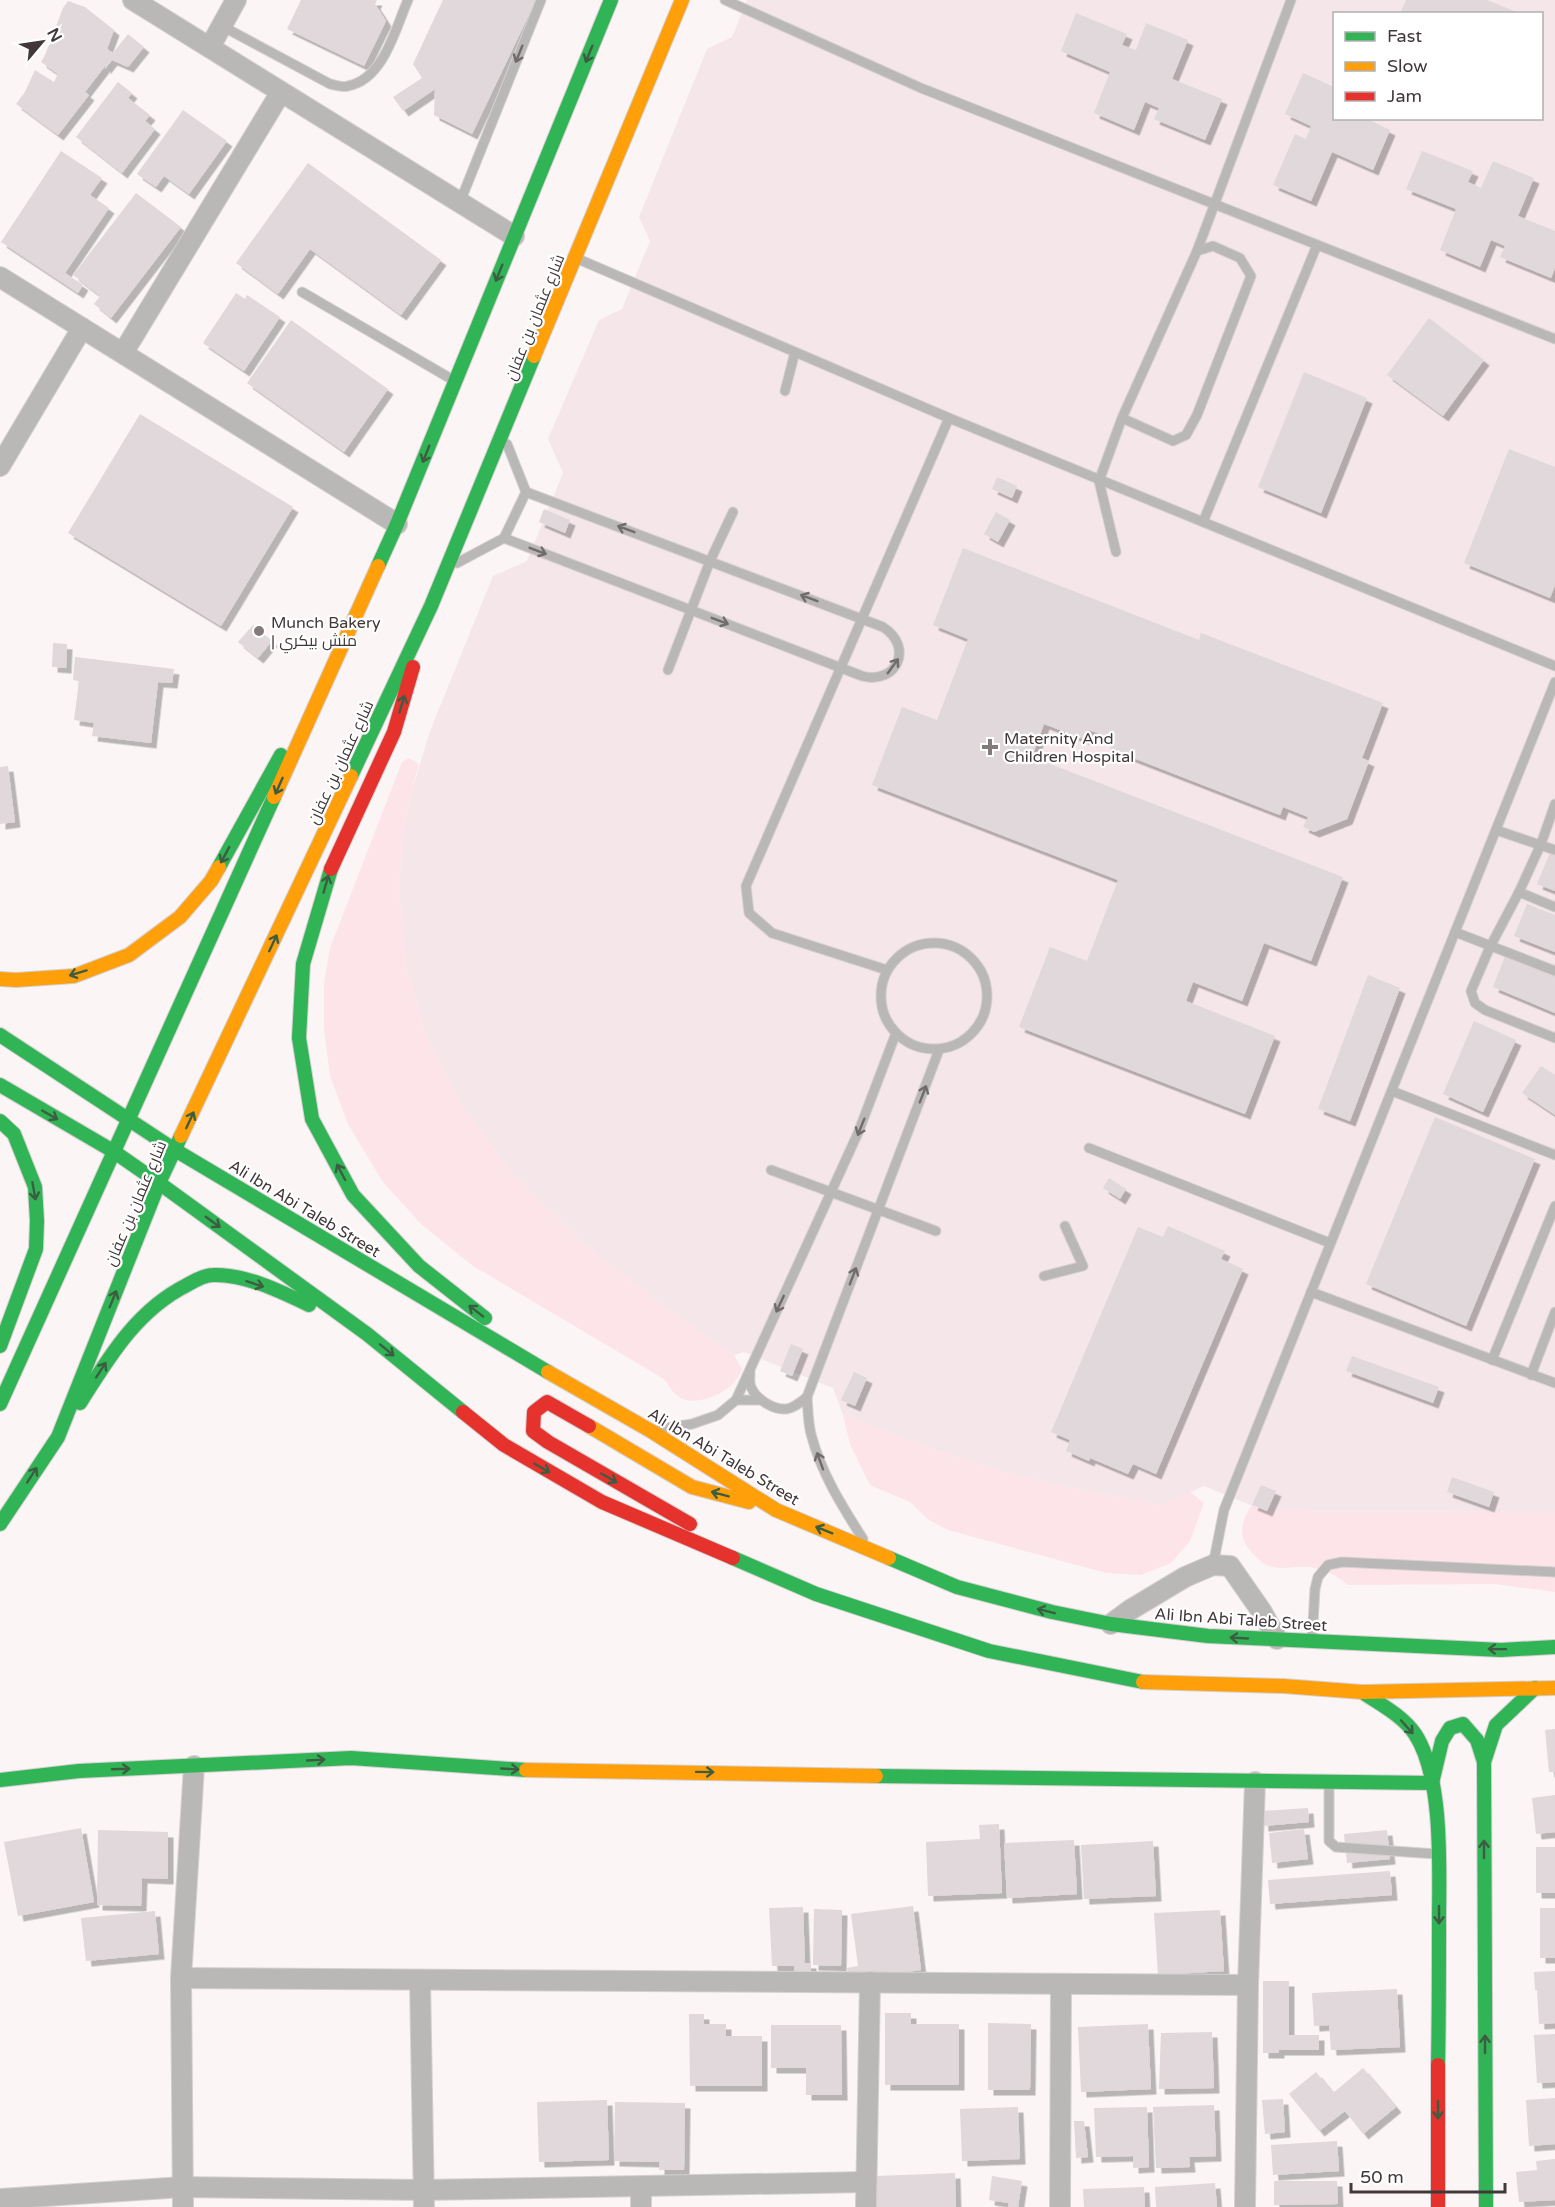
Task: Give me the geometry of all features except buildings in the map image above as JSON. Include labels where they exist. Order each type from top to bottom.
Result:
[{"type":"street","points":[[133,0],[514,236]]},
{"type":"street","points":[[210,46],[236,0]]},
{"type":"street","points":[[0,1404],[398,524],[611,0]]},
{"type":"street","name":"شارع عثمان بن عفان","points":[[0,1524],[58,1437],[159,1183],[431,606],[682,0]]},
{"type":"street","points":[[123,353],[281,92]]},
{"type":"street","points":[[0,277],[398,524]]},
{"type":"street","points":[[0,466],[82,328]]},
{"type":"street","points":[[0,979],[74,976],[129,955],[180,917],[204,890],[322,684],[398,524]]},
{"type":"street","points":[[431,606],[394,732],[330,871],[303,964],[299,1038],[312,1119],[353,1195],[419,1266],[571,1386]]},
{"type":"street","name":"Ali Ibn Abi Taleb Street","points":[[0,1035],[175,1150],[571,1386],[651,1431],[776,1510],[957,1587],[1052,1612],[1111,1624],[1208,1636],[1501,1650],[1555,1647]]},
{"type":"street","points":[[0,1085],[113,1151],[159,1183],[367,1334],[504,1445],[523,1457],[602,1502],[816,1594],[989,1651],[1136,1682],[1283,1686],[1362,1692],[1555,1688]]},
{"type":"street","points":[[0,1121],[14,1134],[35,1187],[37,1221],[36,1249],[0,1346]]},
{"type":"street","points":[[58,1437],[125,1334],[147,1311],[171,1292],[210,1275],[244,1280],[293,1296],[367,1334]]},
{"type":"street","points":[[776,1510],[692,1487],[547,1402],[534,1412],[533,1431],[548,1443],[816,1594]]},
{"type":"street","points":[[1111,1624],[1185,1577],[1213,1565],[1230,1566],[1262,1612],[1277,1640]]},
{"type":"street","points":[[1484,1762],[1496,1725],[1535,1688]]},
{"type":"street","points":[[1362,1692],[1408,1726],[1424,1751],[1432,1783],[1439,1838],[1438,2207]]},
{"type":"street","points":[[1432,1783],[1442,1742],[1450,1728],[1463,1724],[1477,1740],[1484,1762],[1486,2207]]},
{"type":"street","points":[[0,1780],[79,1771],[351,1758],[514,1770],[1432,1783]]},
{"type":"street","points":[[183,2207],[181,1978],[194,1766]]},
{"type":"street","points":[[0,1768],[79,1771]]},
{"type":"street","points":[[1245,2207],[1248,1985],[1255,1782]]},
{"type":"street","points":[[181,1978],[1248,1985]]},
{"type":"street","points":[[420,1980],[424,2198]]},
{"type":"street","points":[[866,2207],[870,1982]]},
{"type":"street","points":[[1060,2207],[1061,1984]]},
{"type":"street","points":[[0,2199],[183,2187],[424,2198],[641,2186],[866,2182]]},
{"type":"street","points":[[641,2186],[641,2207]]},
{"type":"lane","points":[[220,25],[330,84],[346,87],[362,81],[375,70],[386,52],[408,0]]},
{"type":"lane","points":[[460,202],[541,0]]},
{"type":"lane","points":[[725,0],[921,88],[1555,339]]},
{"type":"lane","points":[[1116,552],[1099,481],[1122,418],[1197,251],[1291,0]]},
{"type":"lane","points":[[1203,522],[1317,245]]},
{"type":"lane","points":[[1122,418],[1173,441],[1186,435],[1197,415],[1251,276],[1240,258],[1213,246],[1197,251]]},
{"type":"lane","points":[[576,259],[1099,481],[1555,666]]},
{"type":"lane","points":[[302,292],[455,381]]},
{"type":"lane","points":[[785,391],[795,352]]},
{"type":"lane","points":[[887,970],[772,933],[749,913],[746,886],[949,418]]},
{"type":"lane","points":[[503,435],[526,492],[863,618],[891,632],[897,640],[899,658],[895,667],[888,674],[871,679],[504,538]]},
{"type":"lane","points":[[447,568],[504,538],[526,492]]},
{"type":"lane","points":[[668,670],[710,561],[733,512]]},
{"type":"lane","points":[[1213,1565],[1224,1510],[1555,682]]},
{"type":"lane","points":[[1555,804],[1541,844],[1471,991],[1475,1003],[1485,1010],[1555,1038]]},
{"type":"lane","points":[[1496,830],[1555,850]]},
{"type":"lane","points":[[1519,892],[1555,907]]},
{"type":"lane","points":[[1455,932],[1555,971]]},
{"type":"lane","points":[[934,942],[956,947],[970,956],[981,972],[987,991],[986,1011],[969,1037],[952,1047],[929,1050],[902,1040],[883,1015],[880,995],[882,979],[887,970],[893,960],[912,946],[934,942]]},
{"type":"lane","points":[[651,1431],[692,1424],[718,1415],[736,1400],[858,1133],[896,1033]]},
{"type":"lane","points":[[869,1548],[842,1507],[825,1475],[810,1433],[807,1397],[939,1050]]},
{"type":"lane","points":[[1392,1090],[1555,1155]]},
{"type":"lane","points":[[1089,1148],[1330,1243]]},
{"type":"lane","points":[[771,1170],[936,1231]]},
{"type":"lane","points":[[1492,1360],[1555,1206]]},
{"type":"lane","points":[[1044,1275],[1083,1266],[1065,1226]]},
{"type":"lane","points":[[1311,1292],[1555,1383]]},
{"type":"lane","points":[[1531,1375],[1555,1312]]},
{"type":"lane","points":[[750,1370],[751,1386],[760,1400],[774,1408],[787,1409],[807,1397]]},
{"type":"lane","points":[[736,1400],[760,1400]]},
{"type":"lane","points":[[1312,1641],[1315,1590],[1318,1577],[1328,1564],[1342,1562],[1555,1572]]},
{"type":"lane","points":[[1329,1782],[1328,1832],[1329,1841],[1336,1847],[1439,1855]]},
{"type":"shaded area","name":"Maternity And Children Hospital","points":[[747,0],[1555,0],[1555,1512],[1265,1511],[1204,1486],[1162,1505],[1085,1491],[1007,1473],[929,1448],[843,1415],[833,1388],[744,1352],[734,1355],[664,1307],[585,1245],[511,1172],[465,1111],[428,1042],[406,966],[399,889],[402,840],[410,797],[430,731],[493,576],[527,561],[563,473],[548,439],[599,320],[622,309],[650,241],[639,217],[707,49],[732,37]]},
{"type":"shaded area","points":[[409,758],[419,764],[402,840],[399,889],[406,966],[428,1042],[465,1111],[511,1172],[585,1245],[664,1307],[734,1355],[742,1369],[739,1377],[725,1390],[715,1395],[696,1401],[679,1397],[664,1379],[473,1266],[422,1225],[382,1181],[348,1124],[330,1076],[324,1029],[324,983],[330,948],[402,762]]},
{"type":"shaded area","points":[[843,1415],[929,1448],[1007,1473],[1085,1491],[1162,1505],[1190,1492],[1204,1503],[1190,1541],[1171,1563],[1141,1575],[1106,1573],[948,1530],[929,1520],[910,1502],[870,1485],[850,1444]]},
{"type":"shaded area","points":[[1252,1505],[1267,1511],[1555,1512],[1555,1592],[1495,1584],[1348,1585],[1333,1574],[1320,1569],[1269,1566],[1249,1549],[1243,1537],[1243,1524]]},
{"type":"traffic: fast","points":[[378,566],[611,0]]},
{"type":"traffic: fast","points":[[351,776],[431,606],[534,356]]},
{"type":"traffic: fast","points":[[219,867],[281,755]]},
{"type":"traffic: fast","points":[[0,1404],[274,797]]},
{"type":"traffic: fast","points":[[331,869],[303,964],[299,1038],[312,1119],[353,1195],[419,1266],[485,1318]]},
{"type":"traffic: fast","points":[[0,1035],[175,1150],[548,1372]]},
{"type":"traffic: fast","points":[[0,1085],[113,1151],[159,1183],[367,1334],[463,1412]]},
{"type":"traffic: fast","points":[[0,1121],[14,1134],[35,1187],[37,1221],[36,1249],[0,1346]]},
{"type":"traffic: fast","points":[[0,1524],[58,1437],[159,1183],[181,1136]]},
{"type":"traffic: fast","points":[[80,1403],[113,1352],[139,1321],[169,1295],[199,1278],[225,1275],[250,1280],[309,1305]]},
{"type":"traffic: fast","points":[[733,1558],[816,1594],[989,1651],[1143,1682]]},
{"type":"traffic: fast","points":[[889,1558],[957,1587],[1052,1612],[1111,1624],[1208,1636],[1501,1650],[1555,1647]]},
{"type":"traffic: fast","points":[[1486,2207],[1484,1762],[1496,1725],[1535,1688]]},
{"type":"traffic: fast","points":[[1362,1692],[1391,1711],[1415,1734],[1431,1775],[1439,1852],[1438,2065]]},
{"type":"traffic: fast","points":[[876,1776],[1432,1783],[1442,1741],[1450,1728],[1463,1724],[1477,1740],[1484,1762]]},
{"type":"traffic: fast","points":[[0,1780],[79,1771],[351,1758],[526,1770]]},
{"type":"traffic: slow","points":[[534,356],[682,0]]},
{"type":"traffic: slow","points":[[274,797],[378,566]]},
{"type":"traffic: slow","points":[[181,1136],[351,776]]},
{"type":"traffic: slow","points":[[0,979],[74,976],[129,955],[180,917],[211,881],[219,867]]},
{"type":"traffic: slow","points":[[548,1372],[651,1431],[776,1510],[889,1558]]},
{"type":"traffic: slow","points":[[589,1426],[692,1487],[749,1502]]},
{"type":"traffic: slow","points":[[1143,1682],[1283,1686],[1362,1692],[1555,1688]]},
{"type":"traffic: slow","points":[[526,1770],[876,1776]]},
{"type":"traffic: jam","points":[[331,869],[394,732],[413,667]]},
{"type":"traffic: jam","points":[[589,1426],[547,1402],[534,1412],[533,1431],[548,1442],[690,1524]]},
{"type":"traffic: jam","points":[[463,1412],[504,1445],[602,1502],[733,1558]]},
{"type":"traffic: jam","points":[[1438,2065],[1438,2207]]},
{"type":"place","name":"Munch Bakery | منش بيكري","points":[[259,631]]},
{"type":"place","name":"Maternity And Children Hospital","points":[[990,747]]}]
